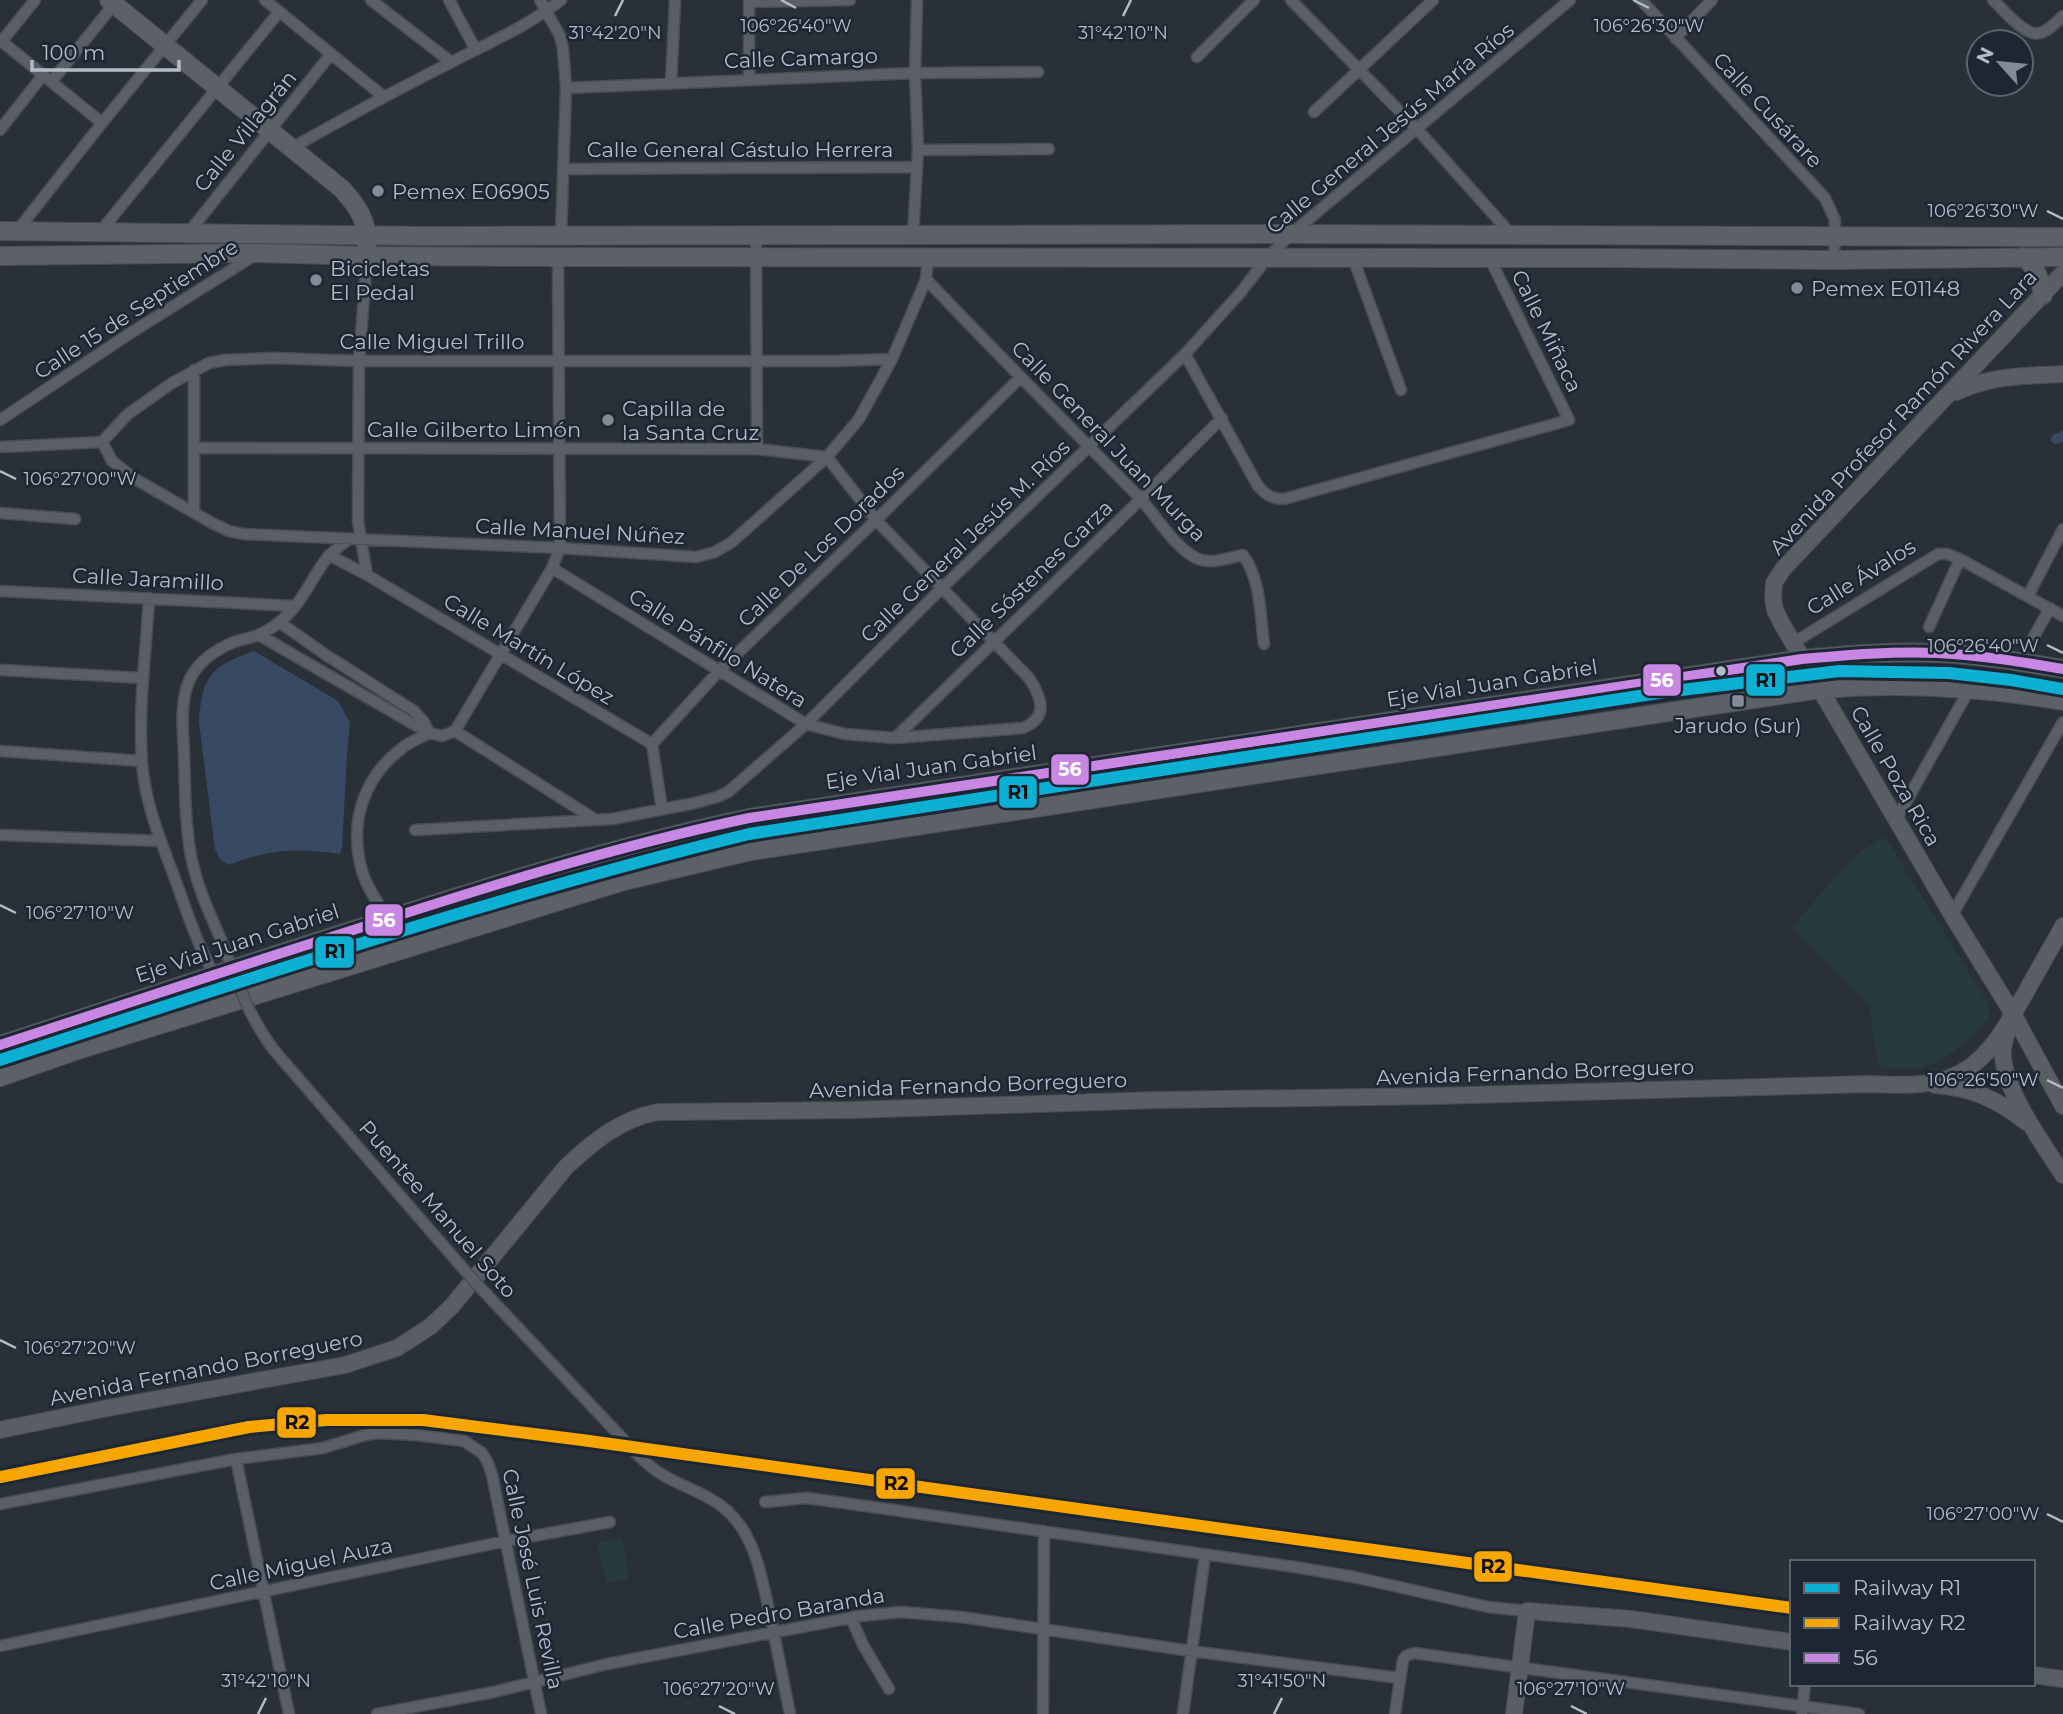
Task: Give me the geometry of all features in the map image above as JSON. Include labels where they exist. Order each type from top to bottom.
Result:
[{"type":"main road","points":[[119,6],[164,46],[342,189],[361,211],[366,225],[366,257]]},
{"type":"main road","points":[[8,231],[561,235],[2063,237]]},
{"type":"main road","points":[[0,256],[258,253],[366,257],[756,258],[1973,260],[2063,257]]},
{"type":"main road","points":[[2023,257],[2036,269],[2043,295]]},
{"type":"main road","name":"Avenida Profesor Ramón Rivera Lara","points":[[1798,651],[1775,610],[1773,590],[1778,576],[1853,493],[2063,273]]},
{"type":"main road","points":[[1945,397],[1990,379],[2063,374]]},
{"type":"main road","name":"Eje Vial Juan Gabriel","points":[[0,1045],[531,873],[626,846],[749,818],[1798,651],[1972,655],[2063,669]]},
{"type":"main road","name":"Calle Poza Rica","points":[[1798,651],[2013,1014],[2063,1106]]},
{"type":"main road","points":[[0,1077],[624,881],[751,851],[1821,689],[1896,685],[1970,688],[2063,701]]},
{"type":"main road","points":[[2063,928],[2013,1014],[2004,1043],[2005,1069],[2010,1085],[2063,1175]]},
{"type":"main road","points":[[0,1033],[54,1018],[106,1010]]},
{"type":"main road","name":"Avenida Fernando Borreguero","points":[[0,1430],[345,1365],[397,1348],[431,1326],[452,1306],[566,1167],[613,1128],[638,1116],[653,1113],[1158,1100],[1915,1085],[1949,1078],[1970,1067],[1983,1057],[1998,1039],[2013,1014]]},
{"type":"main road","points":[[0,1085],[36,1073],[78,1051]]},
{"type":"main road","points":[[1915,1085],[1973,1091],[2010,1109],[2033,1128]]},
{"type":"main road","points":[[1514,1714],[1527,1611],[1631,1619],[1790,1642]]},
{"type":"main road","points":[[2035,1675],[2063,1679]]},
{"type":"street","points":[[35,0],[1,40],[102,123]]},
{"type":"street","points":[[8,231],[102,123],[202,0]]},
{"type":"street","points":[[265,0],[384,97]]},
{"type":"street","points":[[372,0],[451,62]]},
{"type":"street","points":[[449,0],[476,50]]},
{"type":"street","points":[[540,0],[560,36],[563,49],[566,88],[561,235]]},
{"type":"street","points":[[290,149],[546,12],[561,0]]},
{"type":"street","points":[[671,83],[675,0]]},
{"type":"street","points":[[749,79],[749,1],[850,0]]},
{"type":"street","points":[[913,234],[918,150],[915,73],[917,0]]},
{"type":"street","points":[[1197,57],[1255,0]]},
{"type":"street","points":[[1291,0],[1417,129],[1513,236]]},
{"type":"street","points":[[1314,112],[1433,0]]},
{"type":"street","name":"Calle General Jesús María Ríos","points":[[1267,258],[1291,234],[1570,0]]},
{"type":"street","name":"Calle Cusárare","points":[[1641,0],[1825,198],[1835,220],[1834,260]]},
{"type":"street","points":[[1675,38],[1712,0]]},
{"type":"street","points":[[1993,0],[2022,28],[2034,34],[2041,33],[2063,16]]},
{"type":"street","points":[[0,130],[119,6]]},
{"type":"street","points":[[100,232],[279,12]]},
{"type":"street","name":"Calle Villagrán","points":[[189,232],[331,54]]},
{"type":"street","name":"Calle Camargo","points":[[566,88],[915,73],[1038,72]]},
{"type":"street","name":"Calle General Cástulo Herrera","points":[[918,150],[1049,149]]},
{"type":"street","name":"Calle General Cástulo Herrera","points":[[564,169],[916,167]]},
{"type":"street","points":[[756,235],[757,449]]},
{"type":"street","name":"Calle 15 de Septiembre","points":[[0,420],[258,253]]},
{"type":"street","points":[[366,257],[359,361],[358,449],[360,539],[367,575]]},
{"type":"street","points":[[259,635],[429,733],[442,736],[455,731],[552,568],[560,548],[558,257]]},
{"type":"street","name":"Calle Manuel Núñez","points":[[102,442],[112,461],[124,471],[229,531],[243,534],[696,557],[715,552],[732,542],[827,457],[859,419],[892,359],[926,278],[928,258]]},
{"type":"street","name":"Calle General Jesús M. Ríos","points":[[415,830],[630,816],[717,797],[727,792],[806,724],[941,589],[1185,354],[1241,292],[1267,258]]},
{"type":"street","points":[[1353,258],[1401,390]]},
{"type":"street","name":"Calle Miñaca","points":[[1222,418],[1258,486],[1268,496],[1284,499],[1569,420],[1490,259]]},
{"type":"street","name":"Calle General Juan Murga","points":[[926,278],[1020,378],[1141,499],[1182,547],[1205,561],[1243,555],[1255,577],[1264,644]]},
{"type":"street","points":[[1185,354],[1222,418]]},
{"type":"street","name":"Calle Miguel Trillo","points":[[102,442],[139,404],[194,370],[217,361],[250,358],[359,361],[892,359]]},
{"type":"street","points":[[194,370],[194,512]]},
{"type":"street","name":"Calle De Los Dorados","points":[[652,744],[719,671],[1020,378]]},
{"type":"street","name":"Calle Sóstenes Garza","points":[[895,738],[1222,418]]},
{"type":"street","points":[[0,447],[102,442]]},
{"type":"street","name":"Calle Gilberto Limón","points":[[195,448],[757,449],[827,457]]},
{"type":"street","points":[[827,457],[876,520],[994,641]]},
{"type":"street","points":[[0,513],[75,519]]},
{"type":"street","points":[[2028,596],[2063,530]]},
{"type":"street","name":"Puentee Manuel Soto","points":[[348,540],[329,555],[295,607],[279,622],[259,635],[213,652],[189,681],[183,696],[182,721],[191,854],[202,898],[245,1003],[273,1049],[474,1281],[652,1470],[718,1504],[741,1527],[752,1545],[771,1619],[790,1714]]},
{"type":"street","name":"Calle Ávalos","points":[[1798,651],[1931,556],[1938,554],[1960,559],[2063,616]]},
{"type":"street","name":"Calle Martín López","points":[[329,555],[652,744]]},
{"type":"street","points":[[1929,627],[1960,559]]},
{"type":"street","name":"Calle Pánfilo Natera","points":[[552,568],[806,724],[845,734],[895,738],[1023,728],[1038,720],[1041,712],[1037,690],[994,641]]},
{"type":"street","name":"Calle Jaramillo","points":[[0,591],[295,607]]},
{"type":"street","points":[[149,598],[142,761],[149,806],[199,946],[214,975]]},
{"type":"street","points":[[2033,638],[2050,608]]},
{"type":"street","points":[[279,622],[414,710],[429,733]]},
{"type":"street","points":[[0,670],[144,678]]},
{"type":"street","points":[[1896,820],[1970,688]]},
{"type":"street","points":[[1952,915],[2063,722]]},
{"type":"street","points":[[455,731],[596,820]]},
{"type":"street","points":[[388,919],[368,886],[362,870],[356,824],[360,803],[390,758],[403,747],[429,733]]},
{"type":"street","points":[[652,744],[662,809]]},
{"type":"street","points":[[0,751],[142,761]]},
{"type":"street","points":[[0,835],[160,841]]},
{"type":"street","name":"Calle José Luis Revilla","points":[[236,1459],[323,1448],[379,1433],[464,1441],[482,1453],[492,1475],[541,1714]]},
{"type":"street","points":[[0,1504],[236,1459],[289,1714]]},
{"type":"street","points":[[765,1502],[807,1498],[1044,1531],[1354,1577],[1488,1607],[1527,1611]]},
{"type":"street","name":"Calle Miguel Auza","points":[[0,1646],[610,1522]]},
{"type":"street","points":[[1043,1714],[1044,1531]]},
{"type":"street","points":[[1183,1714],[1205,1555]]},
{"type":"street","name":"Calle Pedro Baranda","points":[[377,1714],[494,1692],[607,1664],[850,1618],[901,1612],[961,1617],[1399,1678]]},
{"type":"street","points":[[850,1618],[889,1689]]},
{"type":"street","points":[[1395,1714],[1403,1660],[1414,1653],[1802,1710],[1859,1714]]},
{"type":"street","points":[[1802,1710],[1805,1686]]},
{"type":"green space","points":[[1885,837],[1989,1008],[1986,1021],[1961,1046],[1930,1065],[1917,1068],[1878,1067],[1869,1005],[1791,928],[1855,855]]},
{"type":"green space","points":[[621,1537],[630,1578],[607,1583],[597,1543]]},
{"type":"water","points":[[254,651],[338,701],[350,723],[340,854],[284,851],[229,865],[220,859],[215,849],[199,722],[200,706],[206,683],[218,668]]},
{"type":"waterway","points":[[2056,439],[2063,436]]},
{"type":"rail line","name":"R1","points":[[0,1060],[466,911],[749,834],[1665,692],[1839,671],[1949,673],[2063,689]]},
{"type":"rail line","name":"R2","points":[[0,1477],[249,1427],[326,1420],[423,1420],[1790,1608]]},
{"type":"transit line","name":"56","points":[[0,1045],[497,885],[597,855],[749,818],[1802,659],[1887,653],[1938,653],[2063,669]]},
{"type":"place","name":"Pemex E06905","points":[[378,191]]},
{"type":"place","name":"Bicicletas El Pedal","points":[[316,280]]},
{"type":"place","name":"Pemex E01148","points":[[1797,288]]},
{"type":"place","name":"Capilla de la Santa Cruz","points":[[608,420]]},
{"type":"place","name":"Jarudo (Sur)","points":[[1738,701]]}]
